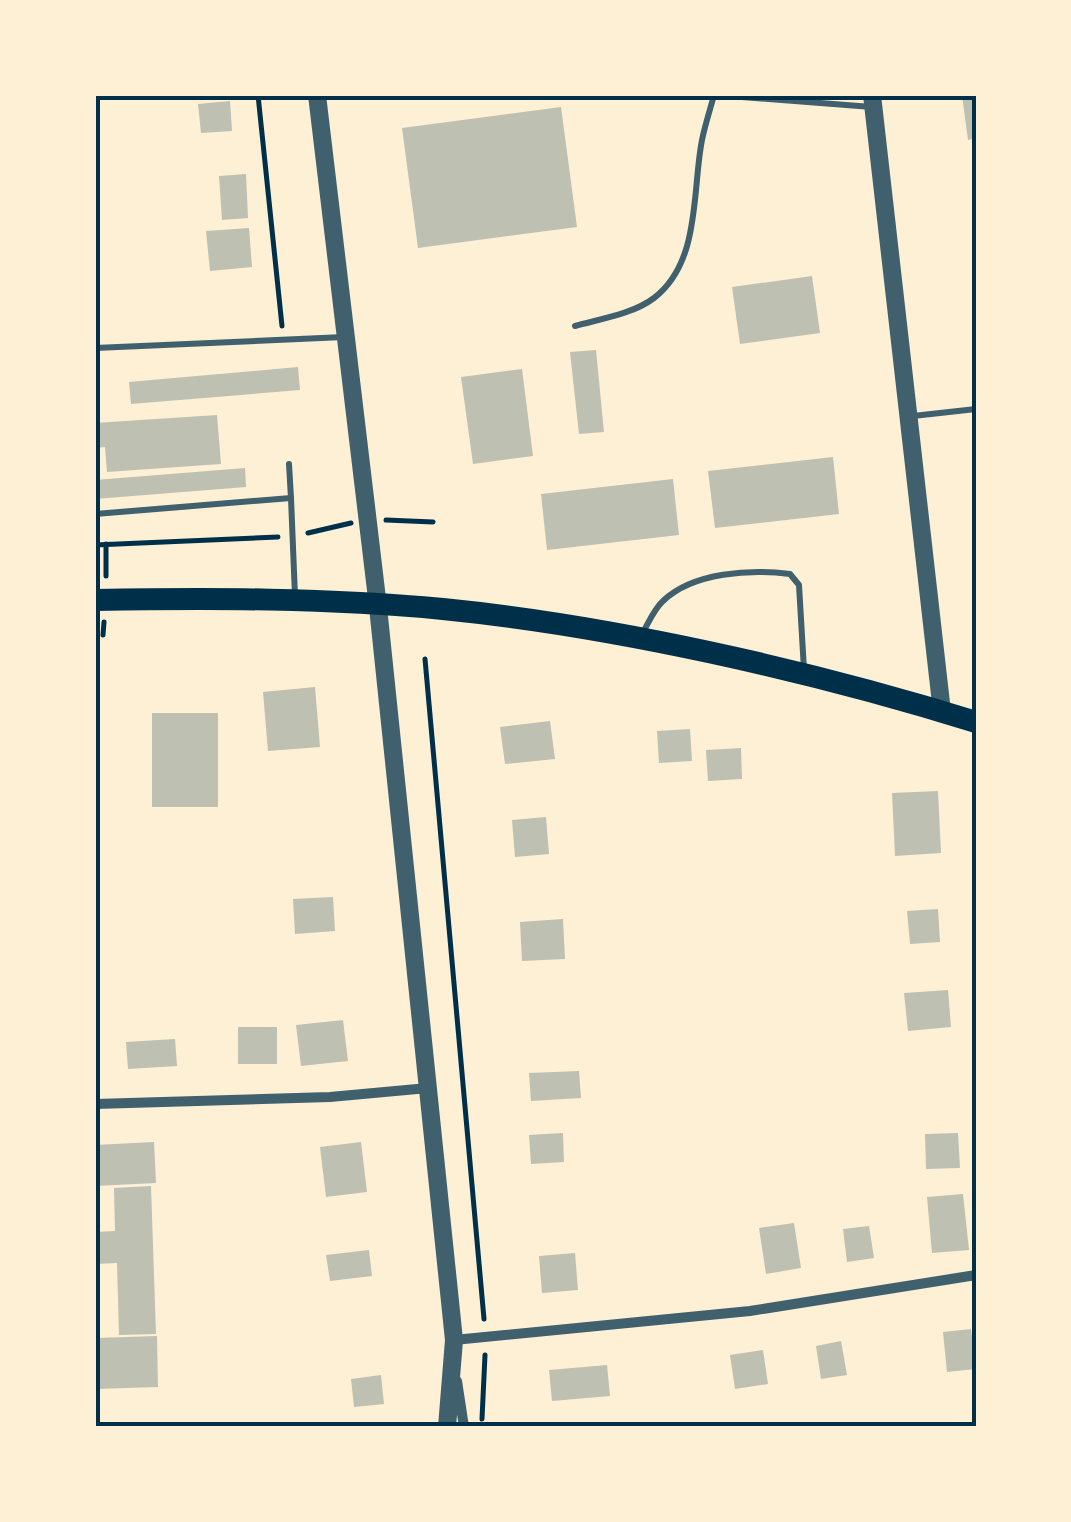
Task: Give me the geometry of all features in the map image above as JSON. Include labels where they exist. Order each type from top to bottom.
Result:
[{"type":"main road","points":[[95,600],[295,601],[442,609],[638,640],[804,677],[976,722]]},
{"type":"street","points":[[317,95],[378,606],[464,1427]]},
{"type":"street","points":[[872,101],[942,712]]},
{"type":"street","points":[[95,1104],[330,1097],[428,1088]]},
{"type":"street","points":[[454,1340],[750,1311],[976,1275]]},
{"type":"street","points":[[447,1427],[455,1366]]},
{"type":"lane","points":[[575,326],[617,315],[656,298],[680,262],[694,227],[702,142],[715,95],[872,101]]},
{"type":"lane","points":[[95,348],[346,337]]},
{"type":"lane","points":[[910,416],[976,408]]},
{"type":"lane","points":[[288,464],[295,537],[295,601]]},
{"type":"lane","points":[[95,514],[291,498]]},
{"type":"lane","points":[[638,640],[663,600],[715,576],[753,570],[790,574],[798,585],[804,677]]},
{"type":"path","points":[[258,95],[284,340]]},
{"type":"path","points":[[95,545],[295,537],[366,520],[433,522]]},
{"type":"path","points":[[425,660],[486,1337],[482,1427]]},
{"type":"building","points":[[962,95],[976,95],[976,138],[968,140]]},
{"type":"building","points":[[230,101],[232,131],[201,133],[198,104]]},
{"type":"building","points":[[561,107],[577,227],[418,248],[402,128]]},
{"type":"building","points":[[246,174],[248,218],[222,220],[219,176]]},
{"type":"building","points":[[249,228],[252,267],[210,271],[206,231]]},
{"type":"building","points":[[812,276],[820,333],[740,344],[732,287]]},
{"type":"building","points":[[596,350],[604,432],[579,434],[570,352]]},
{"type":"building","points":[[298,367],[300,390],[131,404],[129,382]]},
{"type":"building","points":[[522,369],[533,456],[473,464],[461,377]]},
{"type":"building","points":[[217,415],[221,464],[107,472],[105,447],[95,448],[95,423]]},
{"type":"building","points":[[833,457],[839,514],[715,528],[708,471]]},
{"type":"building","points":[[245,468],[246,487],[95,499],[95,480]]},
{"type":"building","points":[[673,479],[679,535],[547,550],[541,494]]},
{"type":"building","points":[[315,687],[320,747],[268,751],[263,692]]},
{"type":"building","points":[[152,713],[218,713],[218,807],[152,807]]},
{"type":"building","points":[[550,721],[555,759],[505,764],[500,727]]},
{"type":"building","points":[[690,729],[692,761],[659,763],[657,731]]},
{"type":"building","points":[[741,748],[742,779],[708,781],[706,750]]},
{"type":"building","points":[[938,791],[941,853],[895,856],[892,793]]},
{"type":"building","points":[[546,817],[549,854],[515,857],[512,820]]},
{"type":"building","points":[[333,897],[335,931],[295,934],[293,899]]},
{"type":"building","points":[[938,909],[940,942],[910,944],[907,911]]},
{"type":"building","points":[[563,919],[565,959],[522,961],[520,922]]},
{"type":"building","points":[[948,990],[951,1027],[908,1031],[904,993]]},
{"type":"building","points":[[343,1020],[348,1061],[301,1066],[296,1025]]},
{"type":"building","points":[[238,1027],[277,1027],[277,1064],[238,1064]]},
{"type":"building","points":[[175,1039],[177,1066],[128,1069],[126,1042]]},
{"type":"building","points":[[579,1071],[581,1098],[531,1101],[529,1073]]},
{"type":"building","points":[[563,1133],[564,1162],[531,1164],[529,1135]]},
{"type":"building","points":[[958,1133],[960,1168],[926,1169],[925,1134]]},
{"type":"building","points":[[154,1142],[156,1183],[95,1186],[95,1145]]},
{"type":"building","points":[[361,1142],[367,1192],[326,1197],[320,1147]]},
{"type":"building","points":[[151,1186],[156,1334],[119,1335],[117,1263],[95,1264],[95,1232],[115,1231],[114,1188]]},
{"type":"building","points":[[963,1194],[969,1250],[932,1253],[927,1197]]},
{"type":"building","points":[[794,1223],[801,1268],[766,1274],[759,1228]]},
{"type":"building","points":[[869,1226],[874,1258],[847,1262],[843,1229]]},
{"type":"building","points":[[369,1250],[372,1276],[330,1281],[326,1255]]},
{"type":"building","points":[[575,1253],[578,1290],[542,1293],[539,1256]]},
{"type":"building","points":[[971,1329],[976,1369],[947,1372],[943,1332]]},
{"type":"building","points":[[157,1336],[158,1387],[95,1389],[95,1338]]},
{"type":"building","points":[[841,1341],[847,1375],[821,1379],[816,1346]]},
{"type":"building","points":[[763,1350],[768,1384],[735,1389],[730,1355]]},
{"type":"building","points":[[607,1365],[610,1396],[552,1401],[549,1370]]},
{"type":"building","points":[[381,1375],[384,1404],[354,1407],[351,1379]]}]
